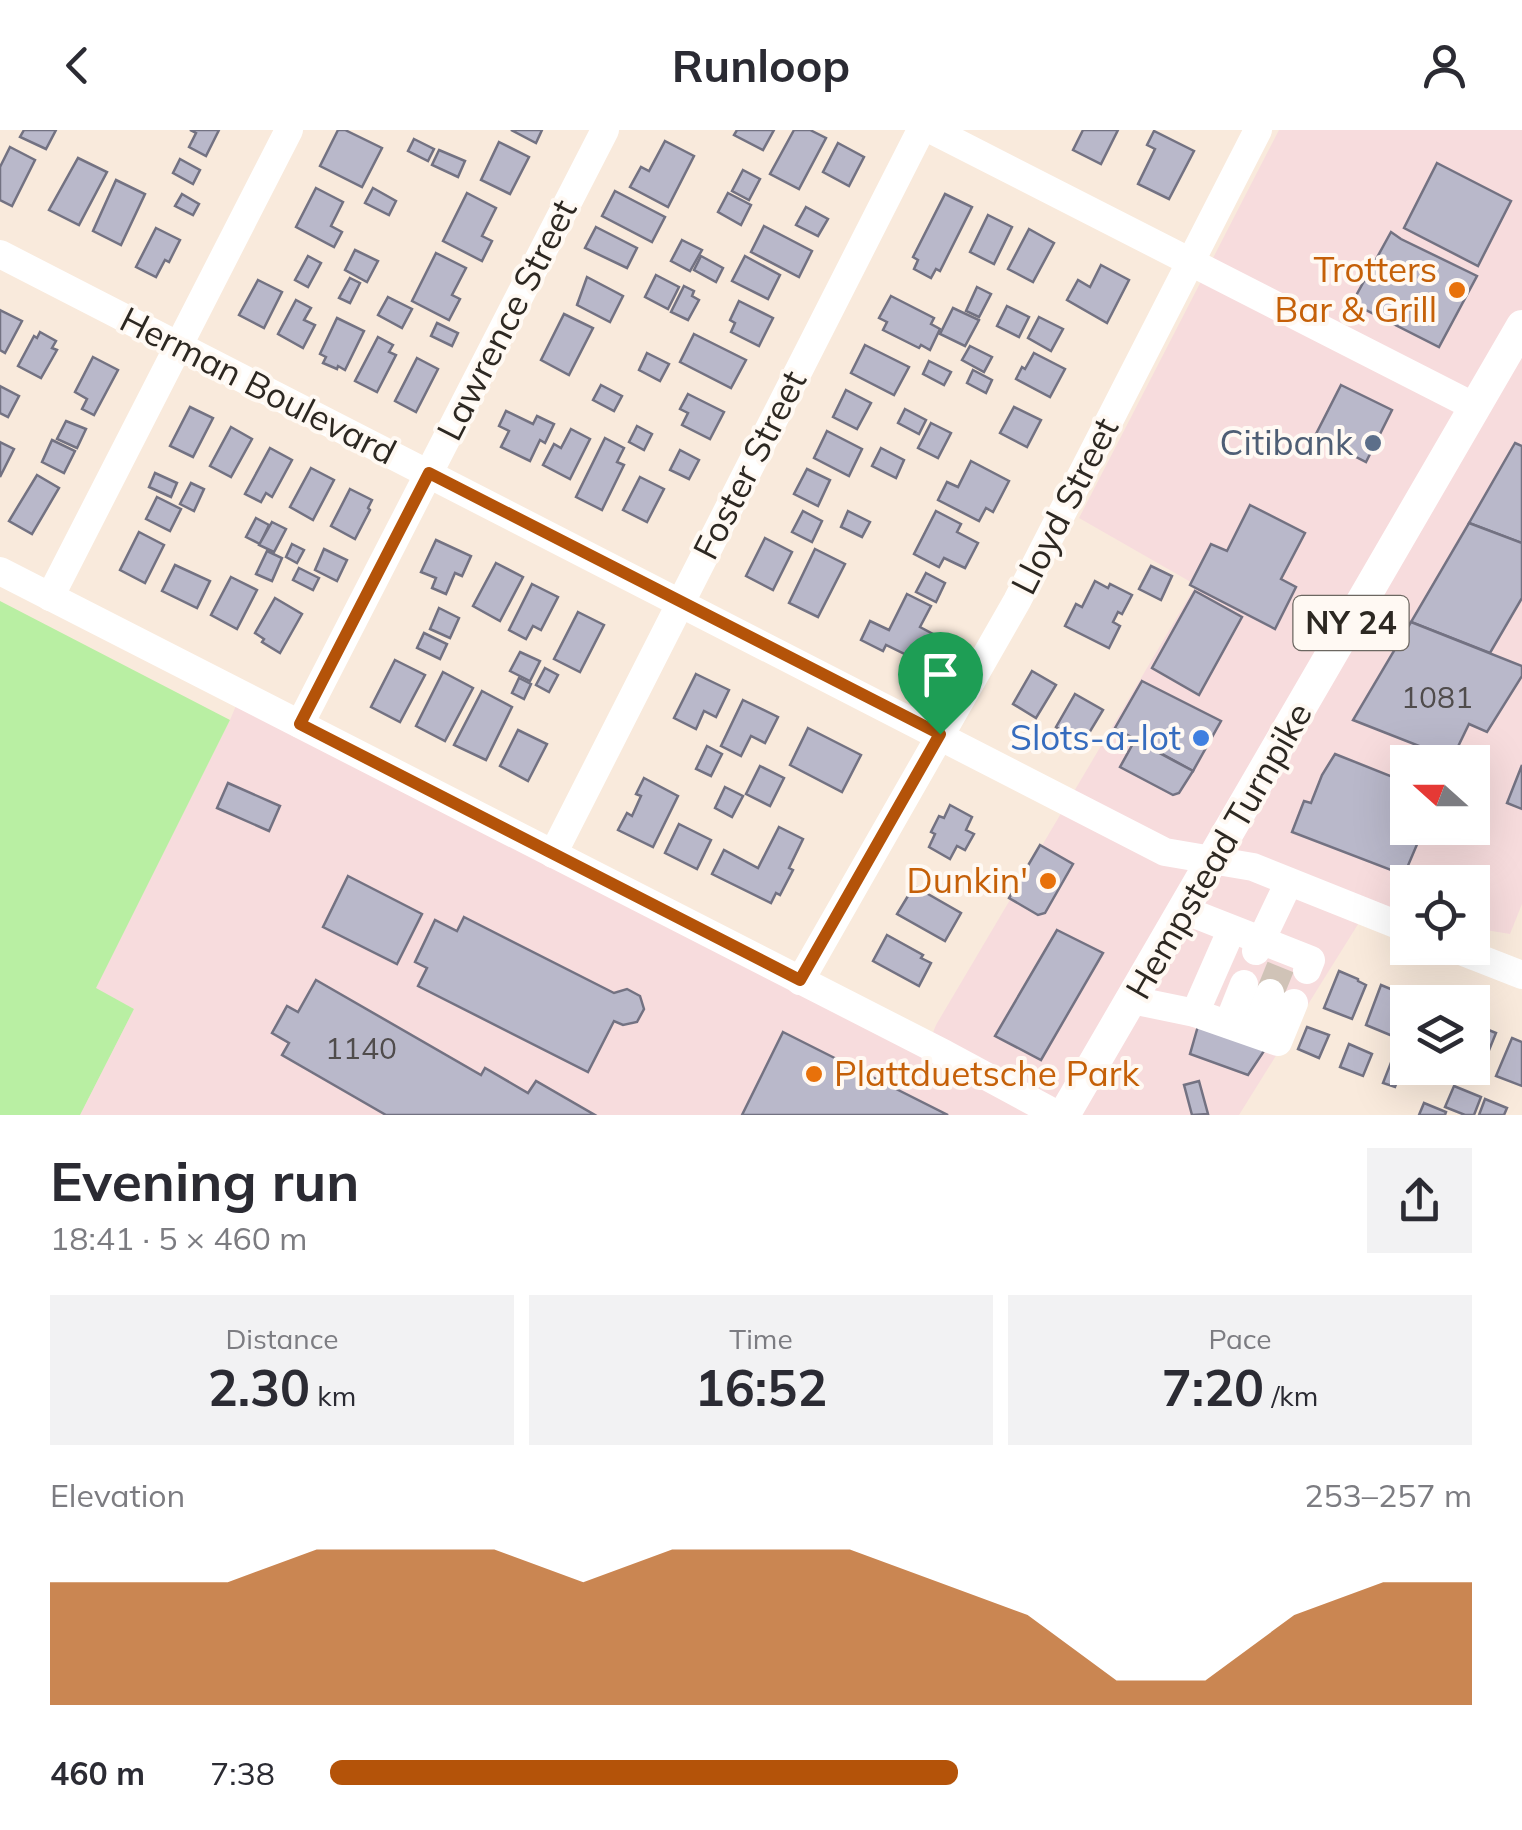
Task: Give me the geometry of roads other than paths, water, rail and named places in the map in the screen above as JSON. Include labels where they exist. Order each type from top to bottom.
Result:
[{"type":"main road","name":"Hempstead Turnpike","points":[[1061,1115],[1132,1000],[1522,326]]},
{"type":"street","points":[[50,597],[289,130]]},
{"type":"street","name":"Lawrence Street","points":[[300,724],[605,130]]},
{"type":"street","name":"Foster Street","points":[[553,854],[921,130]]},
{"type":"street","points":[[932,130],[1475,407]]},
{"type":"street","name":"Lloyd Street","points":[[800,980],[1017,600],[1258,130]]},
{"type":"street","name":"Herman Boulevard","points":[[0,254],[1165,852],[1252,868],[1390,923]]},
{"type":"street","points":[[0,572],[1061,1115]]},
{"type":"street","points":[[1258,946],[1289,882]]},
{"type":"street","points":[[1184,910],[1292,961]]},
{"type":"street","points":[[1195,1014],[1231,930]]},
{"type":"street","points":[[1490,962],[1522,975]]},
{"type":"street","points":[[1132,1000],[1195,1014],[1278,1042],[1269,993],[1241,1029]]},
{"type":"tunnel","points":[[1270,993],[1283,961]]},
{"type":"place","name":"Trotters Bar & Grill","points":[[1457,290]]},
{"type":"place","name":"Citibank","points":[[1373,443]]},
{"type":"place","name":"Slots-a-lot","points":[[1201,738]]},
{"type":"place","name":"Dunkin'","points":[[1048,881]]},
{"type":"place","name":"Plattduetsche Park","points":[[814,1074]]}]
